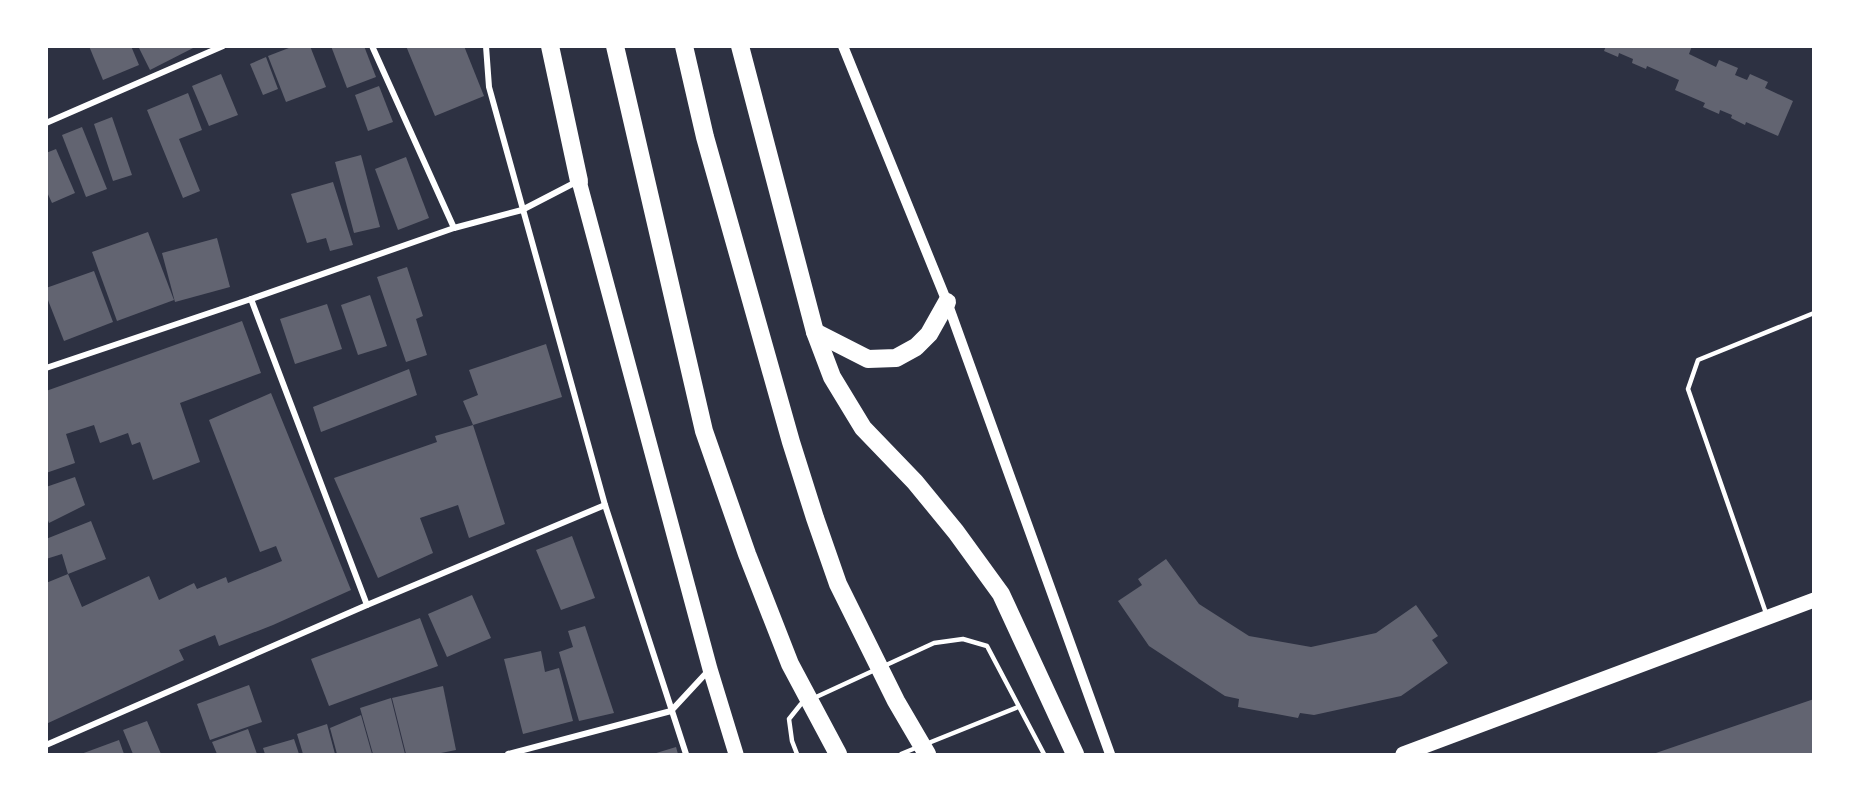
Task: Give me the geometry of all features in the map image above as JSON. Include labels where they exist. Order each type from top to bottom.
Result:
[{"type":"highway","points":[[550,46],[579,181]]},
{"type":"highway","points":[[615,46],[704,431],[747,554],[790,664],[838,754]]},
{"type":"highway","points":[[684,46],[705,137],[790,442],[838,584],[896,701],[927,754]]},
{"type":"highway","points":[[740,46],[815,332],[832,377],[863,428],[915,482],[956,532],[1001,594],[1075,754]]},
{"type":"highway","points":[[815,332],[868,359],[896,358],[916,347],[929,334],[947,302]]},
{"type":"main road","points":[[579,181],[710,669],[736,754]]},
{"type":"main road","points":[[1403,754],[1813,601]]},
{"type":"street","points":[[46,123],[223,46]]},
{"type":"street","points":[[372,46],[454,228]]},
{"type":"street","points":[[486,46],[489,87],[605,505],[670,711],[686,754]]},
{"type":"street","points":[[843,46],[947,302],[1110,754]]},
{"type":"street","points":[[46,368],[454,228],[522,210],[579,181]]},
{"type":"street","points":[[251,299],[367,605]]},
{"type":"street","points":[[46,745],[367,605],[605,505]]},
{"type":"street","points":[[508,754],[670,711],[710,669]]},
{"type":"lane","points":[[1768,618],[1688,389],[1698,360],[1814,313]]},
{"type":"lane","points":[[797,754],[792,741],[789,719],[801,704],[934,643],[963,639],[987,646],[1044,754]]},
{"type":"lane","points":[[901,754],[1018,707]]},
{"type":"building","points":[[89,46],[131,46],[139,65],[103,80]]},
{"type":"building","points":[[138,46],[197,46],[150,70]]},
{"type":"building","points":[[294,46],[310,46],[326,87],[286,102],[268,56]]},
{"type":"building","points":[[331,46],[364,46],[376,77],[347,88]]},
{"type":"building","points":[[406,46],[464,46],[484,96],[435,116]]},
{"type":"building","points":[[1606,46],[1692,46],[1689,54],[1716,67],[1719,60],[1738,68],[1735,75],[1747,80],[1750,74],[1768,82],[1765,88],[1793,101],[1778,136],[1746,122],[1745,125],[1731,118],[1732,115],[1720,110],[1719,114],[1703,107],[1705,103],[1675,90],[1679,80],[1647,66],[1646,69],[1632,63],[1633,59],[1619,53],[1618,57],[1604,51]]},
{"type":"building","points":[[266,57],[278,89],[263,95],[250,64]]},
{"type":"building","points":[[221,74],[238,115],[209,126],[192,86]]},
{"type":"building","points":[[379,86],[393,122],[368,131],[355,95]]},
{"type":"building","points":[[188,93],[202,130],[179,139],[200,191],[183,198],[147,110]]},
{"type":"building","points":[[112,117],[132,175],[113,181],[94,124]]},
{"type":"building","points":[[82,127],[107,189],[86,197],[62,135]]},
{"type":"building","points":[[56,149],[75,193],[52,203],[46,190],[46,153]]},
{"type":"building","points":[[361,155],[380,227],[354,233],[335,162]]},
{"type":"building","points":[[406,157],[429,218],[398,230],[375,169]]},
{"type":"building","points":[[333,182],[353,245],[330,251],[326,238],[307,243],[291,194]]},
{"type":"building","points":[[148,232],[174,300],[117,321],[92,252]]},
{"type":"building","points":[[217,238],[230,287],[175,302],[162,253]]},
{"type":"building","points":[[407,267],[423,316],[416,319],[427,355],[406,362],[377,277]]},
{"type":"building","points":[[94,271],[113,322],[64,341],[46,295],[46,288]]},
{"type":"building","points":[[370,295],[387,346],[358,355],[341,305]]},
{"type":"building","points":[[327,304],[342,349],[295,364],[280,319]]},
{"type":"building","points":[[242,321],[261,373],[180,403],[200,462],[153,480],[140,442],[132,445],[128,433],[100,443],[94,425],[66,434],[75,463],[46,473],[46,391]]},
{"type":"building","points":[[546,344],[562,397],[473,425],[463,401],[478,395],[469,370]]},
{"type":"building","points":[[409,369],[417,395],[321,432],[313,407]]},
{"type":"building","points":[[271,393],[351,590],[219,646],[215,635],[179,650],[184,660],[46,724],[46,583],[68,574],[82,607],[149,576],[159,600],[194,583],[197,589],[226,577],[228,583],[282,561],[276,546],[260,552],[209,420]]},
{"type":"building","points":[[473,425],[505,524],[469,538],[458,505],[420,518],[433,553],[378,578],[334,478],[437,442],[435,436]]},
{"type":"building","points":[[75,477],[85,505],[49,523],[46,515],[46,487]]},
{"type":"building","points":[[91,521],[106,559],[68,574],[62,554],[46,559],[46,539]]},
{"type":"building","points":[[572,536],[595,598],[561,610],[536,550]]},
{"type":"building","points":[[1166,559],[1199,604],[1249,636],[1311,647],[1376,633],[1416,605],[1438,636],[1432,640],[1448,663],[1401,696],[1314,715],[1300,713],[1298,718],[1238,707],[1239,699],[1225,696],[1149,646],[1118,601],[1142,585],[1138,579]]},
{"type":"building","points":[[472,595],[491,638],[447,657],[428,614]]},
{"type":"building","points":[[420,618],[438,666],[329,706],[311,659]]},
{"type":"building","points":[[585,626],[614,713],[579,721],[559,652],[573,647],[568,631]]},
{"type":"building","points":[[541,651],[545,672],[559,668],[573,721],[523,734],[504,659]]},
{"type":"building","points":[[249,685],[262,722],[210,740],[197,704]]},
{"type":"building","points":[[443,686],[456,750],[436,754],[406,754],[392,698]]},
{"type":"building","points":[[391,698],[405,754],[373,754],[360,708]]},
{"type":"building","points":[[1814,699],[1814,754],[1653,754]]},
{"type":"building","points":[[361,715],[372,754],[337,754],[330,728]]},
{"type":"building","points":[[147,721],[161,754],[133,754],[123,730]]},
{"type":"building","points":[[327,724],[335,754],[303,754],[297,734]]},
{"type":"building","points":[[248,729],[257,754],[217,754],[212,742]]},
{"type":"building","points":[[294,739],[299,754],[265,754],[263,748]]},
{"type":"building","points":[[119,740],[124,754],[81,754]]},
{"type":"building","points":[[676,747],[678,754],[653,754]]}]
